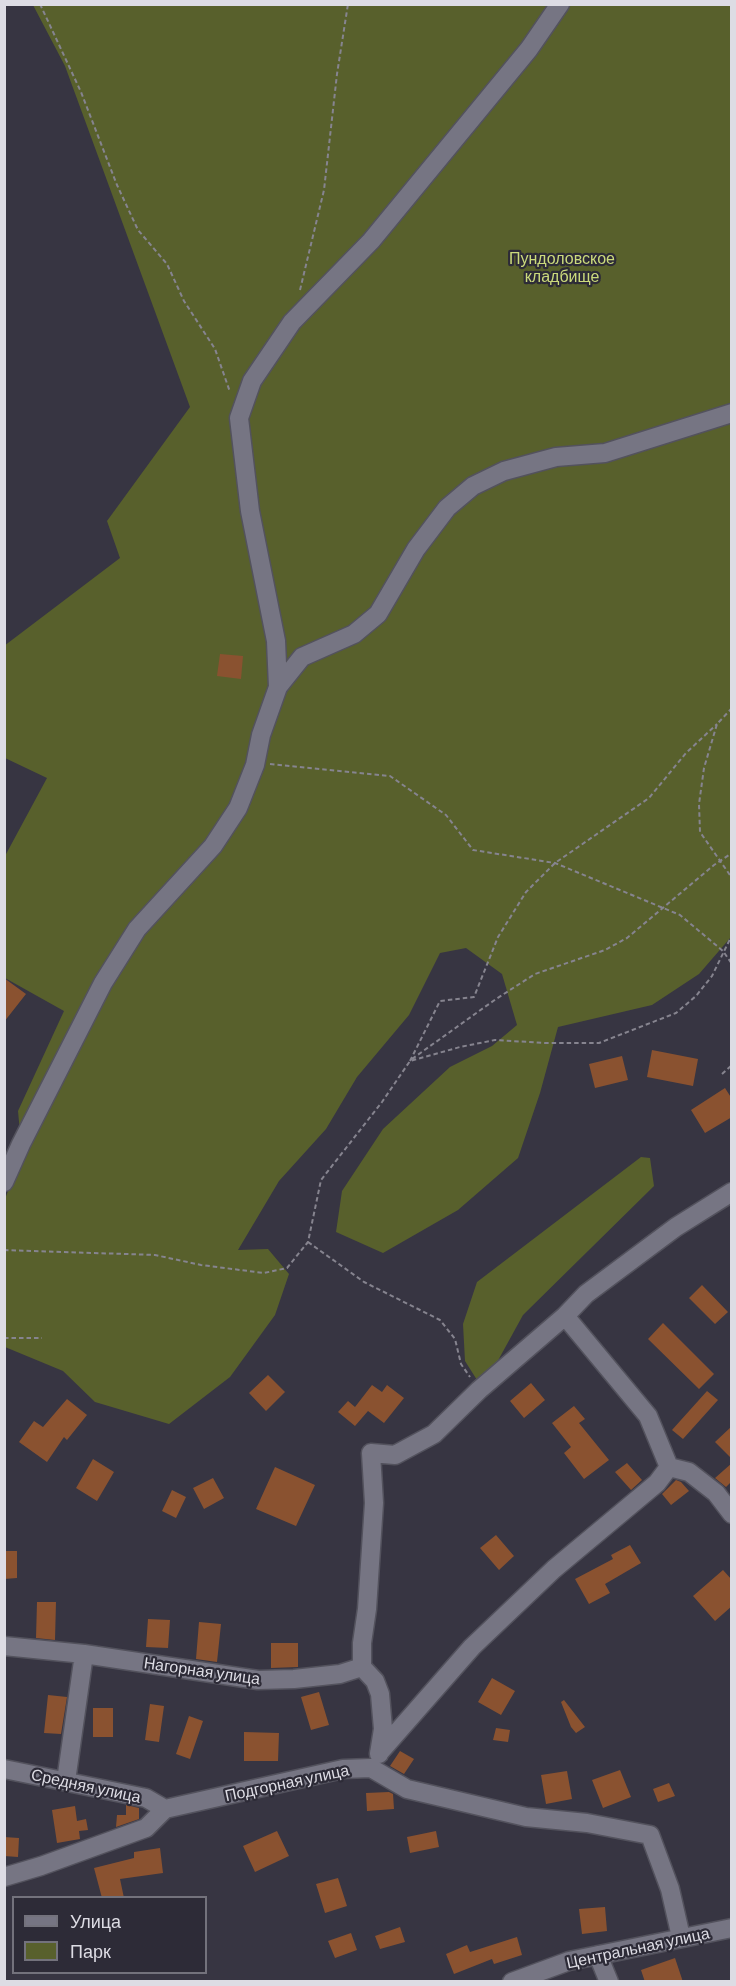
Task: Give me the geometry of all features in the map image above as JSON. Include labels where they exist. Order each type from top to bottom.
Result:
[{"type":"street","points":[[278,687],[276,641],[250,511],[239,418],[252,381],[292,322],[371,241],[529,49],[560,4]]},
{"type":"street","points":[[4,1182],[21,1144],[104,983],[137,930],[213,846],[238,808],[255,765],[261,735],[278,687],[302,657],[354,634],[378,614],[416,549],[447,508],[473,486],[504,471],[525,465],[556,457],[605,453],[732,413]]},
{"type":"street","points":[[375,1761],[383,1729],[380,1694],[375,1681],[362,1668],[362,1643],[367,1608],[374,1503],[371,1453],[395,1455],[434,1434],[479,1390],[565,1316],[586,1294],[676,1227],[732,1192]]},
{"type":"street","points":[[565,1316],[648,1416],[669,1467]]},
{"type":"street","points":[[669,1467],[689,1472],[716,1493],[732,1514]]},
{"type":"street","points":[[375,1761],[472,1647],[554,1569],[657,1483],[669,1467]]},
{"type":"street","name":"Нагорная улица","points":[[4,1646],[84,1654],[258,1680],[340,1674],[362,1668]]},
{"type":"street","points":[[66,1781],[84,1654]]},
{"type":"street","name":"Подгорная улица","points":[[4,1877],[146,1828],[165,1809],[375,1761],[407,1789],[526,1817],[587,1823],[650,1835],[670,1888],[681,1937]]},
{"type":"street","name":"Средняя улица","points":[[4,1769],[146,1798],[165,1809]]},
{"type":"street","name":"Центральная улица","points":[[512,1982],[569,1962],[732,1928]]},
{"type":"street","points":[[598,1955],[609,1982]]},
{"type":"path","points":[[40,4],[81,92],[117,185],[138,230],[167,264],[184,301],[215,349],[239,418]]},
{"type":"path","points":[[292,322],[324,190],[337,74],[348,4]]},
{"type":"path","points":[[4,1250],[155,1255],[201,1265],[264,1273],[287,1268],[308,1242],[321,1180],[382,1102],[410,1061],[440,1002],[474,997],[498,937],[526,892],[555,862],[649,798],[686,753],[732,708]]},
{"type":"path","points":[[717,724],[704,768],[699,804],[700,832],[732,878]]},
{"type":"path","points":[[255,765],[268,764],[390,776],[446,815],[473,850],[555,862],[680,915],[723,951],[732,964]]},
{"type":"path","points":[[410,1061],[535,974],[605,950],[627,938],[718,861],[732,853]]},
{"type":"path","points":[[410,1061],[495,1040],[599,1043],[676,1012],[696,996],[712,976],[732,935]]},
{"type":"path","points":[[722,1074],[732,1065]]},
{"type":"path","points":[[308,1242],[364,1282],[440,1320],[455,1339],[461,1364],[479,1390]]},
{"type":"path","points":[[4,1338],[42,1338]]},
{"type":"green space","name":"Пундоловское кладбище","points":[[33,5],[731,5],[731,937],[699,974],[652,1005],[558,1027],[540,1093],[518,1158],[458,1210],[383,1253],[336,1232],[342,1191],[383,1129],[450,1067],[492,1046],[517,1025],[502,974],[466,948],[440,953],[409,1015],[357,1077],[326,1129],[279,1181],[238,1250],[268,1249],[289,1274],[275,1315],[230,1377],[169,1424],[95,1402],[63,1371],[5,1347],[5,1199],[22,1154],[18,1111],[64,1011],[5,978],[5,856],[47,778],[5,758],[4,646],[120,558],[107,521],[190,407],[65,66]]},
{"type":"green space","points":[[641,1157],[650,1158],[654,1186],[523,1315],[495,1366],[477,1380],[465,1361],[463,1324],[477,1282]]},
{"type":"building","points":[[220,654],[243,656],[241,679],[217,676]]},
{"type":"building","points":[[4,978],[26,994],[4,1022]]},
{"type":"building","points":[[652,1050],[698,1059],[693,1086],[647,1077]]},
{"type":"building","points":[[622,1056],[628,1080],[595,1088],[589,1064]]},
{"type":"building","points":[[725,1088],[732,1099],[732,1117],[705,1133],[691,1110]]},
{"type":"building","points":[[702,1285],[728,1312],[715,1324],[689,1298]]},
{"type":"building","points":[[663,1323],[714,1374],[699,1389],[648,1339]]},
{"type":"building","points":[[268,1375],[285,1392],[266,1411],[249,1393]]},
{"type":"building","points":[[531,1383],[545,1400],[524,1418],[510,1401]]},
{"type":"building","points":[[372,1385],[382,1392],[387,1385],[404,1398],[384,1423],[368,1411],[355,1426],[338,1412],[348,1401],[355,1407]]},
{"type":"building","points":[[707,1391],[718,1400],[683,1439],[672,1430]]},
{"type":"building","points":[[67,1399],[87,1415],[67,1440],[64,1437],[47,1462],[19,1442],[34,1421],[43,1427]]},
{"type":"building","points":[[574,1406],[585,1419],[579,1423],[609,1460],[584,1479],[564,1453],[571,1447],[552,1423]]},
{"type":"building","points":[[732,1426],[732,1459],[715,1442]]},
{"type":"building","points":[[93,1459],[114,1472],[97,1501],[76,1488]]},
{"type":"building","points":[[627,1463],[642,1480],[631,1490],[615,1472]]},
{"type":"building","points":[[732,1463],[732,1481],[726,1487],[715,1478]]},
{"type":"building","points":[[275,1467],[315,1485],[296,1526],[256,1509]]},
{"type":"building","points":[[213,1478],[224,1498],[204,1509],[193,1488]]},
{"type":"building","points":[[676,1480],[689,1491],[671,1505],[662,1494]]},
{"type":"building","points":[[172,1490],[186,1497],[176,1518],[162,1511]]},
{"type":"building","points":[[496,1535],[514,1556],[499,1570],[480,1548]]},
{"type":"building","points":[[630,1545],[641,1563],[605,1584],[610,1593],[589,1604],[575,1579],[613,1559],[611,1555]]},
{"type":"building","points":[[4,1551],[17,1551],[17,1578],[4,1579]]},
{"type":"building","points":[[723,1570],[732,1580],[732,1606],[715,1621],[693,1596]]},
{"type":"building","points":[[37,1602],[56,1602],[55,1640],[36,1638]]},
{"type":"building","points":[[148,1619],[170,1620],[168,1648],[146,1647]]},
{"type":"building","points":[[199,1622],[221,1624],[217,1662],[196,1659]]},
{"type":"building","points":[[271,1643],[298,1643],[298,1667],[271,1668]]},
{"type":"building","points":[[492,1678],[515,1691],[501,1715],[478,1702]]},
{"type":"building","points":[[319,1692],[329,1725],[311,1730],[301,1697]]},
{"type":"building","points":[[48,1695],[67,1697],[61,1734],[44,1733]]},
{"type":"building","points":[[564,1700],[585,1727],[576,1733],[571,1727],[561,1702]]},
{"type":"building","points":[[150,1704],[164,1706],[159,1742],[145,1740]]},
{"type":"building","points":[[93,1708],[113,1708],[113,1737],[93,1737]]},
{"type":"building","points":[[189,1716],[203,1721],[190,1759],[176,1754]]},
{"type":"building","points":[[496,1728],[510,1730],[508,1742],[493,1740]]},
{"type":"building","points":[[244,1732],[279,1733],[278,1761],[244,1761]]},
{"type":"building","points":[[400,1751],[414,1759],[404,1774],[390,1766]]},
{"type":"building","points":[[620,1770],[631,1797],[603,1808],[592,1780]]},
{"type":"building","points":[[567,1771],[572,1799],[546,1804],[541,1775]]},
{"type":"building","points":[[669,1783],[675,1796],[658,1802],[653,1789]]},
{"type":"building","points":[[389,1792],[393,1794],[394,1809],[367,1811],[366,1793]]},
{"type":"building","points":[[126,1805],[139,1808],[139,1819],[116,1827],[117,1815],[126,1815]]},
{"type":"building","points":[[75,1806],[77,1821],[86,1819],[88,1830],[79,1831],[80,1839],[57,1843],[52,1810]]},
{"type":"building","points":[[277,1831],[289,1856],[255,1872],[243,1846]]},
{"type":"building","points":[[436,1831],[439,1847],[410,1853],[407,1837]]},
{"type":"building","points":[[4,1837],[19,1838],[18,1857],[4,1856]]},
{"type":"building","points":[[160,1848],[163,1873],[120,1879],[124,1896],[101,1896],[94,1868],[134,1858],[134,1852]]},
{"type":"building","points":[[338,1878],[347,1906],[325,1913],[316,1884]]},
{"type":"building","points":[[605,1907],[607,1931],[582,1934],[579,1909]]},
{"type":"building","points":[[400,1927],[405,1942],[380,1949],[375,1936]]},
{"type":"building","points":[[351,1933],[357,1950],[335,1958],[328,1941]]},
{"type":"building","points":[[517,1937],[522,1955],[494,1964],[492,1959],[454,1974],[446,1954],[467,1945],[470,1952]]},
{"type":"building","points":[[675,1958],[683,1982],[645,1982],[641,1970]]}]
